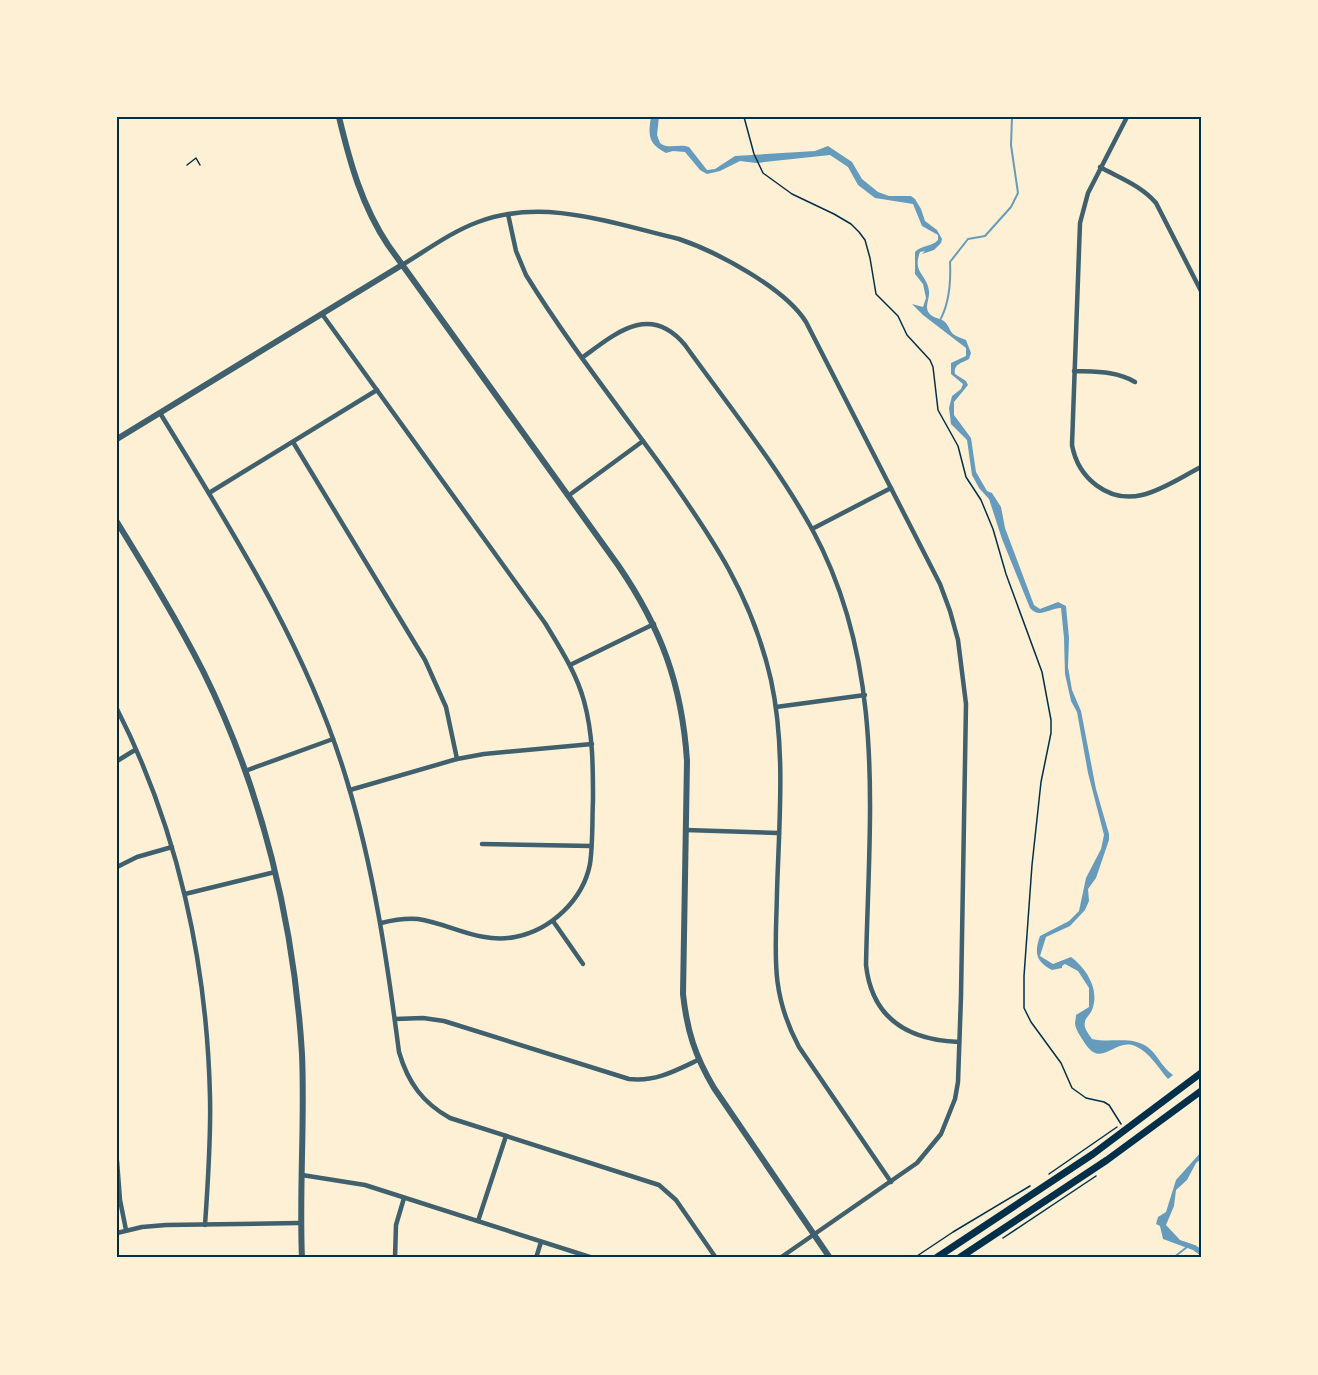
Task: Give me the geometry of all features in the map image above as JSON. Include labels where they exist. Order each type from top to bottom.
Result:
[{"type":"main road","points":[[936,1258],[1093,1154],[1201,1073]]},
{"type":"main road","points":[[960,1258],[1107,1160],[1201,1091]]},
{"type":"street","points":[[339,117],[351,167],[372,220],[635,591],[654,624],[671,667],[683,715],[687,761],[683,994],[688,1032],[698,1060],[714,1088],[830,1258]]},
{"type":"street","points":[[1127,117],[1088,193],[1080,223],[1072,445],[1082,472],[1096,486],[1118,495],[1135,496],[1155,490],[1201,467]]},
{"type":"street","points":[[1100,167],[1140,188],[1156,203],[1201,291]]},
{"type":"street","points":[[117,439],[469,226],[488,218],[508,214],[537,210],[559,212],[680,238],[712,252],[781,294],[795,306],[806,322],[940,584],[958,640],[963,672],[966,722],[957,1092],[946,1125],[924,1156],[891,1182],[780,1258]]},
{"type":"street","points":[[508,214],[516,252],[526,275],[708,532],[736,580],[762,645],[776,707],[780,754],[776,967],[778,994],[785,1017],[799,1047],[891,1182]]},
{"type":"street","points":[[322,314],[545,623],[570,665],[584,700],[592,744],[590,865],[581,888],[568,907],[553,921],[524,935],[500,939],[473,936],[419,920],[405,919],[381,923]]},
{"type":"street","points":[[583,357],[617,332],[632,326],[650,325],[675,334],[776,472],[812,529],[831,570],[846,611],[865,695],[870,758],[866,965],[869,982],[882,1009],[898,1025],[920,1037],[940,1042],[959,1042]]},
{"type":"street","points":[[1074,371],[1113,373],[1123,375],[1135,382]]},
{"type":"street","points":[[209,493],[377,390]]},
{"type":"street","points":[[160,413],[282,621],[333,739],[350,789],[367,853],[381,923],[404,1067],[420,1095],[450,1118],[659,1185],[676,1200],[716,1258]]},
{"type":"street","points":[[568,496],[643,441]]},
{"type":"street","points":[[293,442],[425,660],[446,707],[457,759]]},
{"type":"street","points":[[812,529],[891,488]]},
{"type":"street","points":[[117,522],[187,641],[217,702],[245,771],[275,872],[290,942],[298,1008],[303,1090],[299,1223],[302,1258]]},
{"type":"street","points":[[570,665],[654,624]]},
{"type":"street","points":[[776,707],[865,695]]},
{"type":"street","points":[[117,709],[157,803],[172,847],[185,894],[200,971],[209,1053],[210,1129],[205,1225]]},
{"type":"street","points":[[245,771],[333,739]]},
{"type":"street","points":[[350,789],[457,759],[592,744]]},
{"type":"street","points":[[117,761],[135,750]]},
{"type":"street","points":[[686,830],[778,833]]},
{"type":"street","points":[[482,844],[591,846]]},
{"type":"street","points":[[117,867],[137,857],[172,847]]},
{"type":"street","points":[[185,894],[275,872]]},
{"type":"street","points":[[553,921],[583,964]]},
{"type":"street","points":[[395,1019],[423,1018],[444,1021],[629,1079],[643,1080],[662,1077],[698,1060]]},
{"type":"street","points":[[478,1221],[506,1136]]},
{"type":"street","points":[[117,1161],[120,1200],[126,1230]]},
{"type":"street","points":[[302,1175],[350,1181],[593,1258]]},
{"type":"street","points":[[395,1258],[396,1225],[404,1198]]},
{"type":"street","points":[[117,1233],[166,1225],[299,1223]]},
{"type":"street","points":[[536,1258],[541,1242]]},
{"type":"path","points":[[744,117],[754,154],[763,173],[792,194],[834,214],[851,224],[859,232],[865,240],[870,258],[876,294],[898,316],[907,335],[930,360],[933,367],[938,410],[958,446],[966,477],[981,500],[993,530],[1013,595],[1030,635],[1042,672],[1051,720],[1051,733],[1041,782],[1032,865],[1023,976],[1024,1008],[1037,1031],[1061,1063],[1072,1088],[1086,1098],[1109,1105],[1122,1123],[1048,1175]]},
{"type":"path","points":[[187,165],[196,158],[200,165]]},
{"type":"path","points":[[914,1258],[1030,1186]]},
{"type":"water","points":[[651,117],[659,117],[657,135],[660,143],[667,146],[689,147],[707,170],[715,169],[735,156],[815,151],[828,146],[852,162],[862,179],[878,192],[889,196],[911,196],[915,199],[925,221],[937,230],[942,239],[934,250],[922,254],[925,251],[920,252],[918,265],[928,285],[927,308],[929,313],[945,322],[953,334],[966,340],[971,353],[969,359],[955,368],[955,374],[968,385],[954,402],[954,415],[971,438],[976,472],[987,491],[992,493],[1001,507],[1005,528],[1034,605],[1040,609],[1058,602],[1066,606],[1069,638],[1068,667],[1072,690],[1081,711],[1096,789],[1109,834],[1096,878],[1088,889],[1089,901],[1085,910],[1070,926],[1046,937],[1040,956],[1053,964],[1071,957],[1087,974],[1093,988],[1094,1002],[1085,1024],[1092,1039],[1130,1041],[1144,1045],[1173,1075],[1168,1079],[1149,1056],[1135,1046],[1121,1046],[1098,1054],[1092,1051],[1081,1038],[1075,1024],[1076,1015],[1089,1007],[1089,988],[1078,971],[1065,964],[1062,968],[1052,970],[1043,964],[1038,956],[1037,947],[1040,936],[1069,921],[1079,911],[1086,878],[1101,849],[1104,835],[1088,773],[1077,712],[1071,701],[1065,674],[1061,608],[1037,613],[1030,608],[1002,539],[989,499],[979,488],[972,475],[967,440],[951,424],[949,408],[952,396],[961,389],[963,384],[951,374],[951,363],[966,356],[966,348],[912,304],[923,307],[926,298],[923,284],[915,274],[915,252],[936,242],[938,235],[922,226],[913,204],[875,198],[858,185],[848,167],[830,155],[756,163],[740,161],[720,171],[707,174],[700,170],[685,152],[666,153],[656,146],[650,134]]},
{"type":"water","points":[[1201,1152],[1201,1159],[1196,1163],[1187,1180],[1176,1190],[1174,1206],[1166,1225],[1180,1240],[1201,1249],[1201,1256],[1193,1250],[1163,1239],[1160,1226],[1156,1224],[1158,1217],[1166,1212],[1176,1180]]},
{"type":"waterway","points":[[939,322],[949,293],[950,262],[968,239],[985,236],[1011,207],[1018,193],[1011,145],[1012,117]]},
{"type":"waterway","points":[[1173,1258],[1187,1247]]}]
